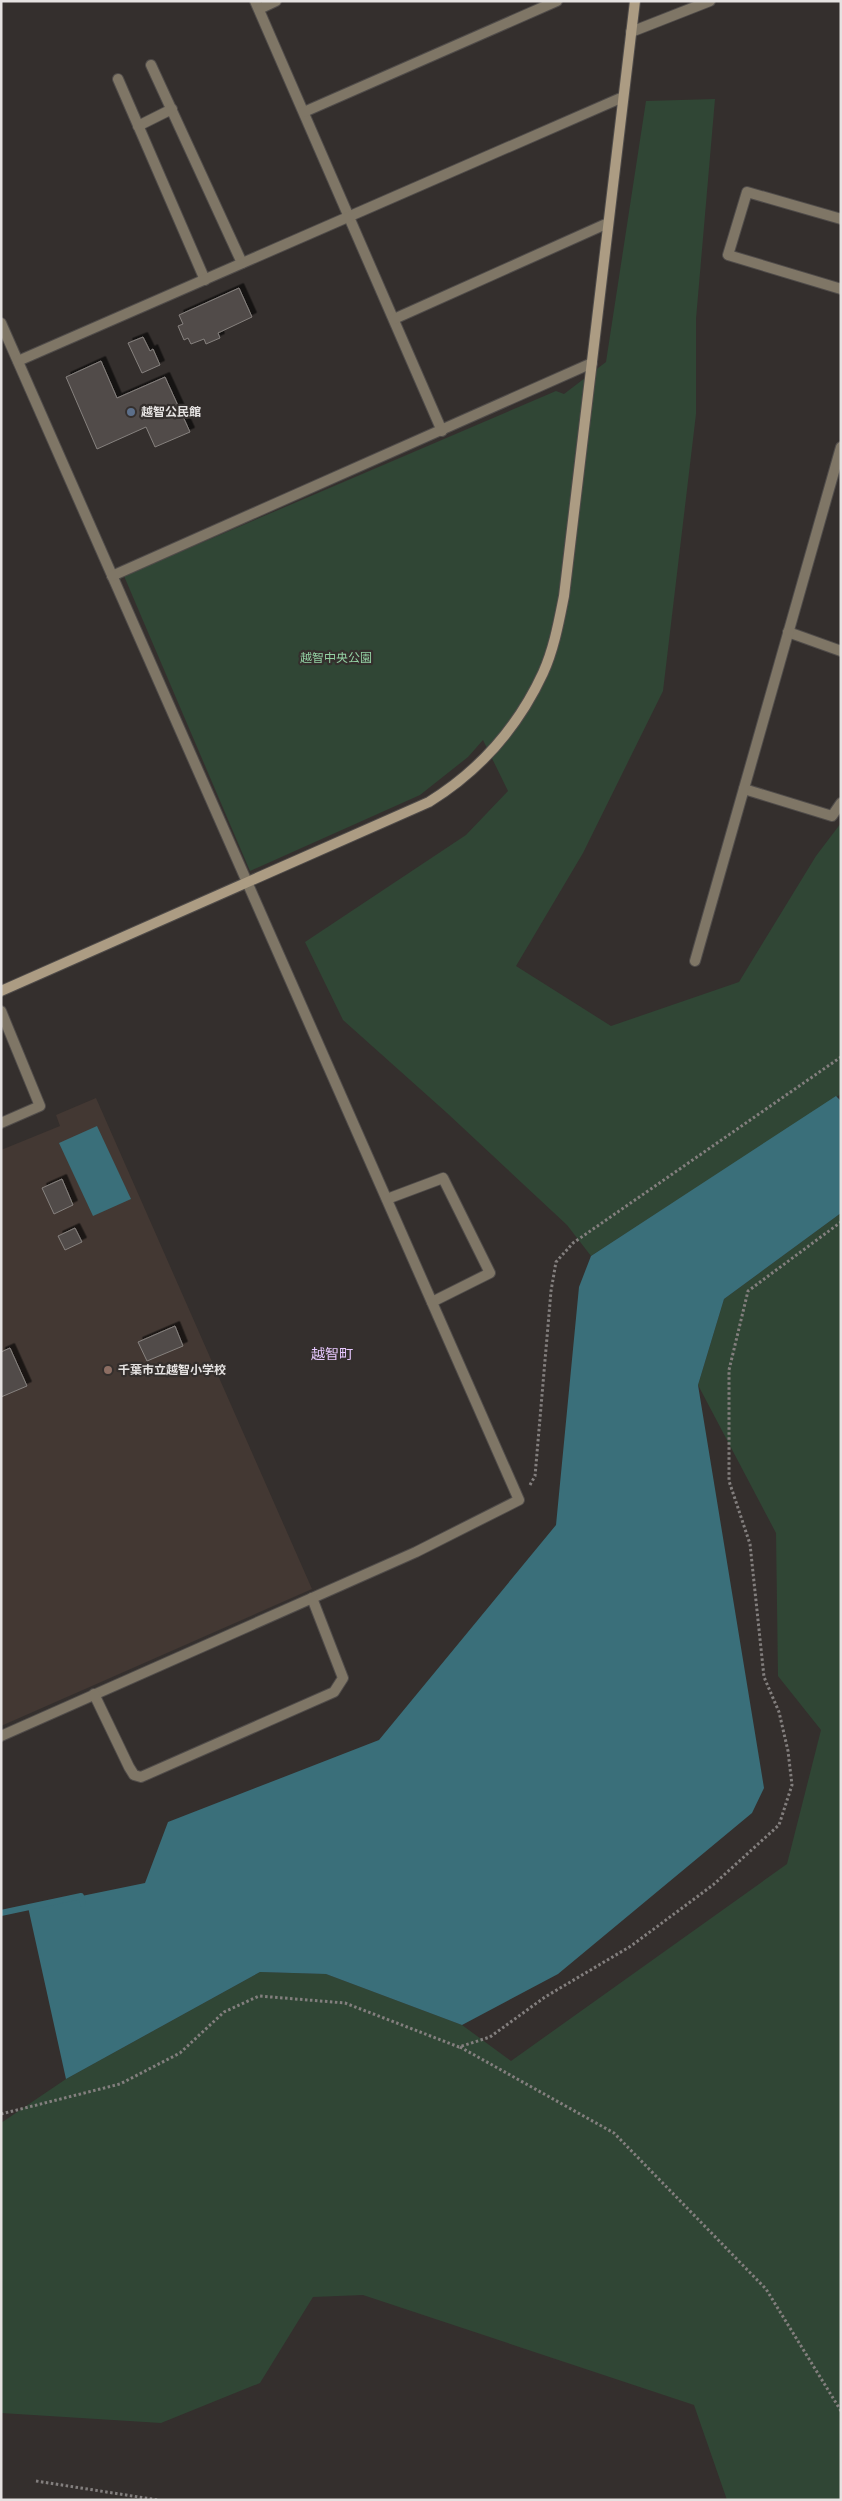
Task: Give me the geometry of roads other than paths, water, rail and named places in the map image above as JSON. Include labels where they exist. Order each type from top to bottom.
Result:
[{"type":"street","points":[[276,1],[257,5],[442,431]]},
{"type":"street","points":[[304,112],[557,1]]},
{"type":"street","points":[[1,991],[428,802],[454,786],[476,768],[501,741],[523,710],[544,672],[564,596],[635,1]]},
{"type":"street","points":[[631,32],[710,1]]},
{"type":"street","points":[[151,64],[242,263]]},
{"type":"street","points":[[118,79],[205,280]]},
{"type":"street","points":[[18,361],[623,97]]},
{"type":"street","points":[[138,126],[172,109]]},
{"type":"street","points":[[841,220],[747,192],[728,255],[841,289]]},
{"type":"street","points":[[394,319],[608,223]]},
{"type":"street","points":[[1,323],[519,1500],[416,1552],[1,1736]]},
{"type":"street","points":[[112,576],[592,363]]},
{"type":"street","points":[[695,960],[841,447]]},
{"type":"street","points":[[788,632],[841,651]]},
{"type":"street","points":[[744,789],[832,816],[841,803]]},
{"type":"street","points":[[1,1011],[40,1106],[1,1123]]},
{"type":"street","points":[[387,1199],[443,1178],[490,1273],[432,1302]]},
{"type":"street","points":[[94,1694],[134,1775],[141,1777],[150,1774],[334,1692],[341,1685],[344,1678],[312,1598]]},
{"type":"water","points":[[836,1096],[841,1101],[841,1213],[724,1299],[698,1385],[764,1788],[752,1813],[558,1974],[462,2025],[326,1974],[260,1972],[66,2079],[28,1907],[145,1883],[168,1822],[379,1740],[556,1525],[579,1287],[591,1256]]},
{"type":"water","points":[[97,1126],[131,1199],[93,1216],[59,1143]]},
{"type":"waterway","points":[[1,1913],[81,1896],[83,1904]]},
{"type":"place","name":"越智公民館","points":[[131,412]]},
{"type":"place","name":"千葉市立越智小学校","points":[[108,1370]]},
{"type":"district","name":"越智町","points":[[332,1354]]},
{"type":"park label","name":"越智中央公園","points":[[336,658]]}]
